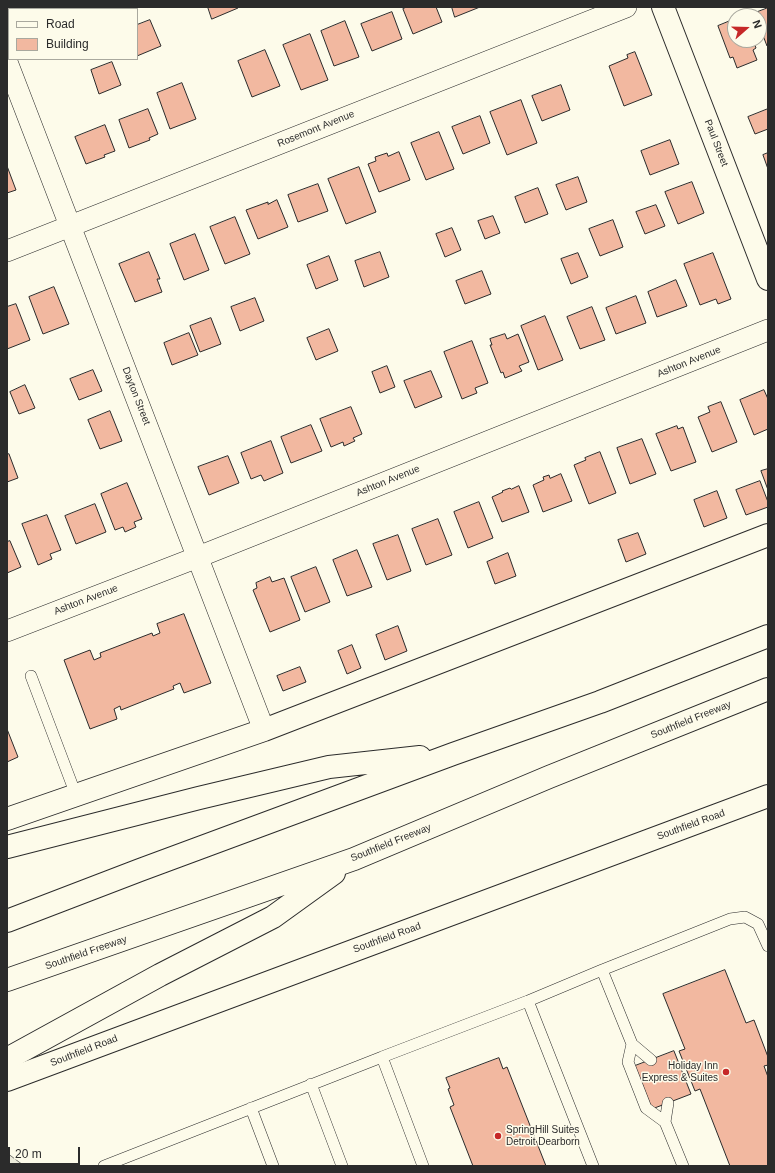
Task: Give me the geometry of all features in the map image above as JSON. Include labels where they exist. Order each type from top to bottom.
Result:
[{"type":"main road","name":"Paul Street","points":[[663,7],[768,279]]},
{"type":"main road","points":[[7,819],[264,730],[768,535]]},
{"type":"main road","points":[[7,921],[453,754],[600,702],[768,636]]},
{"type":"main road","name":"Southfield Freeway","points":[[7,980],[354,859],[549,777],[768,689]]},
{"type":"main road","points":[[7,847],[199,798],[329,767],[453,754]]},
{"type":"main road","name":"Southfield Road","points":[[7,1080],[768,796]]},
{"type":"main road","points":[[7,1059],[160,975],[273,917],[354,859]]},
{"type":"street","name":"Rosemont Avenue","points":[[7,251],[626,7]]},
{"type":"street","name":"Dayton Street","points":[[7,62],[264,730]]},
{"type":"street","name":"Ashton Avenue","points":[[7,631],[198,557],[768,330]]},
{"type":"lane","points":[[31,676],[76,795]]},
{"type":"lane","points":[[104,1166],[311,1084],[528,1001],[730,919],[745,917],[758,924],[768,946]]},
{"type":"lane","points":[[602,970],[632,1044],[651,1060]]},
{"type":"lane","points":[[528,1001],[593,1166]]},
{"type":"lane","points":[[632,1044],[628,1062],[646,1108],[665,1122]]},
{"type":"lane","points":[[382,1057],[423,1166]]},
{"type":"lane","points":[[311,1084],[342,1166]]},
{"type":"lane","points":[[668,1103],[665,1122],[682,1166]]},
{"type":"lane","points":[[251,1108],[273,1166]]},
{"type":"shaded area","points":[[7,1153],[23,1165],[23,1166],[7,1166]]},
{"type":"building","points":[[18,7],[40,8],[18,8]]},
{"type":"building","points":[[208,7],[237,7],[238,8],[212,19]]},
{"type":"building","points":[[407,7],[436,7],[442,22],[413,34],[403,9]]},
{"type":"building","points":[[452,7],[480,7],[455,17]]},
{"type":"building","points":[[768,8],[768,46],[767,46]]},
{"type":"building","points":[[392,12],[402,39],[372,51],[361,24]]},
{"type":"building","points":[[150,20],[161,46],[138,56],[138,25]]},
{"type":"building","points":[[345,21],[359,57],[334,66],[321,31]]},
{"type":"building","points":[[727,22],[727,48],[756,48],[753,50],[757,60],[737,68],[733,57],[730,58],[718,26]]},
{"type":"building","points":[[310,34],[328,80],[301,90],[283,45]]},
{"type":"building","points":[[265,50],[280,86],[252,97],[238,61]]},
{"type":"building","points":[[635,52],[652,95],[624,106],[609,66],[628,58],[627,55]]},
{"type":"building","points":[[112,62],[121,85],[99,94],[91,70]]},
{"type":"building","points":[[182,83],[196,119],[170,129],[157,93]]},
{"type":"building","points":[[561,85],[570,110],[542,121],[532,96]]},
{"type":"building","points":[[521,100],[537,143],[507,155],[490,112]]},
{"type":"building","points":[[148,109],[158,134],[149,138],[150,140],[129,148],[119,120]]},
{"type":"building","points":[[768,109],[768,129],[755,134],[748,117]]},
{"type":"building","points":[[480,116],[490,143],[463,154],[452,127]]},
{"type":"building","points":[[105,125],[115,151],[104,155],[105,157],[86,164],[75,137]]},
{"type":"building","points":[[439,132],[454,169],[426,180],[411,143]]},
{"type":"building","points":[[670,140],[679,164],[650,175],[641,151]]},
{"type":"building","points":[[399,152],[410,180],[379,192],[368,164],[376,161],[375,157],[387,153],[388,156]]},
{"type":"building","points":[[768,153],[768,169],[763,155]]},
{"type":"building","points":[[7,166],[16,190],[7,193]]},
{"type":"building","points":[[359,167],[376,212],[346,224],[328,179]]},
{"type":"building","points":[[578,177],[587,202],[566,210],[556,185]]},
{"type":"building","points":[[692,182],[704,213],[678,224],[665,192]]},
{"type":"building","points":[[318,184],[328,211],[298,222],[288,195]]},
{"type":"building","points":[[538,188],[548,214],[525,223],[515,197]]},
{"type":"building","points":[[277,200],[288,227],[258,239],[246,210]]},
{"type":"building","points":[[656,205],[665,226],[645,234],[636,212]]},
{"type":"building","points":[[493,216],[500,233],[485,239],[478,221]]},
{"type":"building","points":[[235,217],[250,254],[225,264],[210,227]]},
{"type":"building","points":[[613,220],[623,247],[600,256],[589,229]]},
{"type":"building","points":[[452,228],[461,250],[445,257],[436,234]]},
{"type":"building","points":[[195,234],[209,270],[184,280],[170,244]]},
{"type":"building","points":[[149,252],[160,279],[157,279],[162,292],[135,302],[119,264]]},
{"type":"building","points":[[380,252],[389,277],[364,287],[355,261]]},
{"type":"building","points":[[578,253],[588,277],[571,284],[561,259]]},
{"type":"building","points":[[713,253],[731,299],[718,304],[716,299],[700,305],[684,264]]},
{"type":"building","points":[[329,256],[338,280],[316,289],[307,265]]},
{"type":"building","points":[[482,271],[491,294],[465,304],[456,281]]},
{"type":"building","points":[[676,280],[687,306],[657,317],[648,292]]},
{"type":"building","points":[[54,287],[69,324],[43,334],[29,297]]},
{"type":"building","points":[[636,296],[646,323],[616,334],[606,308]]},
{"type":"building","points":[[255,298],[264,321],[240,331],[231,307]]},
{"type":"building","points":[[16,304],[30,340],[7,349],[7,307]]},
{"type":"building","points":[[592,307],[605,340],[580,349],[567,317]]},
{"type":"building","points":[[545,316],[563,360],[538,370],[521,326]]},
{"type":"building","points":[[211,318],[221,344],[200,352],[190,326]]},
{"type":"building","points":[[329,329],[338,351],[316,360],[307,338]]},
{"type":"building","points":[[189,333],[198,355],[172,365],[164,343]]},
{"type":"building","points":[[505,334],[507,339],[518,334],[529,362],[519,366],[522,371],[505,378],[503,372],[501,373],[490,345],[492,345],[490,339]]},
{"type":"building","points":[[472,341],[488,383],[475,388],[477,393],[462,399],[444,352]]},
{"type":"building","points":[[387,366],[395,387],[380,393],[372,372]]},
{"type":"building","points":[[93,370],[102,391],[79,400],[70,379]]},
{"type":"building","points":[[431,371],[442,397],[415,408],[404,381]]},
{"type":"building","points":[[25,385],[35,408],[19,414],[10,392]]},
{"type":"building","points":[[764,390],[768,399],[768,429],[754,435],[740,400]]},
{"type":"building","points":[[721,402],[737,442],[712,452],[698,417],[710,412],[708,407]]},
{"type":"building","points":[[351,407],[362,434],[353,438],[355,441],[344,446],[343,442],[331,447],[320,419]]},
{"type":"building","points":[[110,411],[122,441],[100,449],[88,420]]},
{"type":"building","points":[[311,425],[322,451],[291,463],[281,437]]},
{"type":"building","points":[[677,426],[678,429],[683,427],[696,462],[671,471],[656,434]]},
{"type":"building","points":[[642,439],[656,474],[630,484],[617,448]]},
{"type":"building","points":[[271,441],[283,473],[264,481],[261,475],[251,479],[241,453]]},
{"type":"building","points":[[600,452],[616,493],[589,504],[574,465],[586,460],[585,458]]},
{"type":"building","points":[[9,454],[18,478],[7,482],[7,455]]},
{"type":"building","points":[[228,456],[239,483],[209,495],[198,467]]},
{"type":"building","points":[[768,469],[768,490],[761,471]]},
{"type":"building","points":[[561,474],[572,501],[543,512],[533,485],[544,480],[543,477],[549,475],[550,478]]},
{"type":"building","points":[[760,481],[768,502],[768,507],[746,515],[736,490]]},
{"type":"building","points":[[127,483],[142,519],[134,522],[136,527],[125,532],[123,527],[115,530],[101,494]]},
{"type":"building","points":[[519,486],[529,512],[502,522],[492,497],[503,492],[502,491]]},
{"type":"building","points":[[717,491],[727,518],[704,527],[694,500]]},
{"type":"building","points":[[479,502],[493,538],[468,548],[454,512]]},
{"type":"building","points":[[95,504],[106,532],[76,544],[65,516]]},
{"type":"building","points":[[47,515],[61,550],[50,554],[52,559],[38,565],[22,524]]},
{"type":"building","points":[[438,519],[452,555],[426,565],[412,529]]},
{"type":"building","points":[[638,533],[646,554],[626,562],[618,540]]},
{"type":"building","points":[[398,535],[411,571],[387,580],[373,544]]},
{"type":"building","points":[[10,541],[21,567],[7,573],[7,542]]},
{"type":"building","points":[[357,550],[372,587],[347,596],[333,560]]},
{"type":"building","points":[[508,553],[516,576],[495,584],[487,562]]},
{"type":"building","points":[[316,567],[330,602],[305,612],[291,577]]},
{"type":"building","points":[[270,577],[272,582],[284,578],[300,620],[270,632],[253,590],[257,588],[256,583]]},
{"type":"building","points":[[184,614],[211,683],[184,693],[180,683],[173,686],[174,689],[121,710],[120,706],[114,709],[117,719],[90,729],[64,660],[90,650],[94,660],[101,657],[100,653],[152,633],[153,636],[160,633],[157,624]]},
{"type":"building","points":[[398,626],[407,651],[385,660],[376,635]]},
{"type":"building","points":[[352,645],[361,668],[347,674],[338,651]]},
{"type":"building","points":[[300,667],[306,682],[283,691],[277,676]]},
{"type":"building","points":[[7,729],[18,757],[7,762]]},
{"type":"building","name":"Holiday Inn Express & Suites","points":[[725,970],[746,1023],[754,1020],[768,1057],[768,1065],[764,1066],[768,1077],[768,1166],[730,1166],[700,1089],[695,1091],[679,1051],[685,1049],[663,994]]},
{"type":"building","points":[[674,1051],[691,1094],[652,1109],[635,1066]]},
{"type":"building","name":"SpringHill Suites Detroit Dearborn","points":[[499,1058],[503,1069],[507,1067],[546,1166],[473,1166],[450,1107],[454,1105],[448,1089],[450,1088],[446,1078]]},
{"type":"place","name":"Holiday Inn Express & Suites","points":[[726,1072]]},
{"type":"place","name":"SpringHill Suites Detroit Dearborn","points":[[498,1136]]}]
